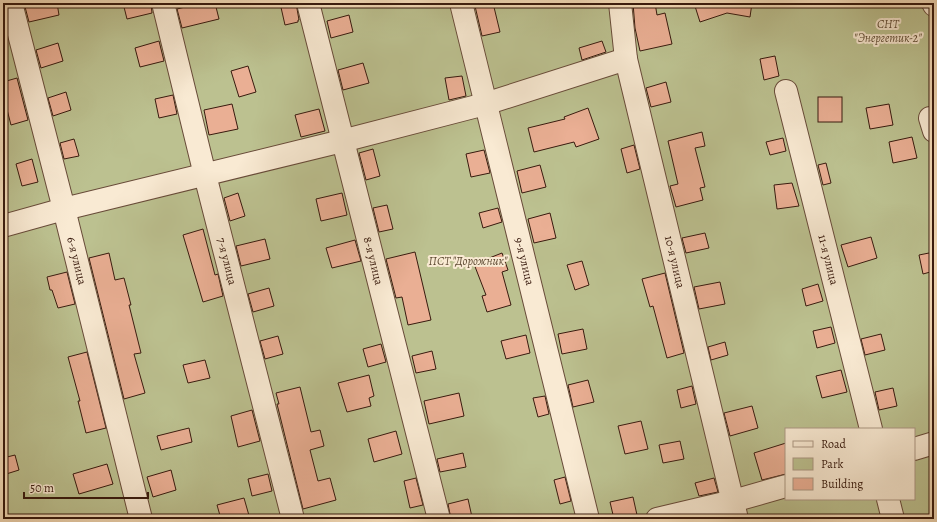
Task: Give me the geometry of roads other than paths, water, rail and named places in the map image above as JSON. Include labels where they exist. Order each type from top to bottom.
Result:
[{"type":"street","name":"6-я улица","points":[[11,3],[141,519]]},
{"type":"street","name":"7-я улица","points":[[163,3],[205,175],[293,519]]},
{"type":"street","name":"8-я улица","points":[[308,3],[439,519]]},
{"type":"street","name":"9-я улица","points":[[461,3],[588,519]]},
{"type":"street","name":"10-я улица","points":[[620,3],[626,59],[735,510]]},
{"type":"street","points":[[3,226],[64,209],[342,141],[485,104],[626,59]]},
{"type":"street","name":"11-я улица","points":[[786,91],[871,428]]},
{"type":"street","points":[[915,449],[934,443]]},
{"type":"street","points":[[657,519],[735,510],[785,486]]},
{"type":"street","points":[[888,500],[893,519]]},
{"type":"park label","name":"СHТ \"Энергетик-2\"","points":[[888,31]]},
{"type":"park label","name":"ПСТ \"Дорожник\"","points":[[468,261]]}]
